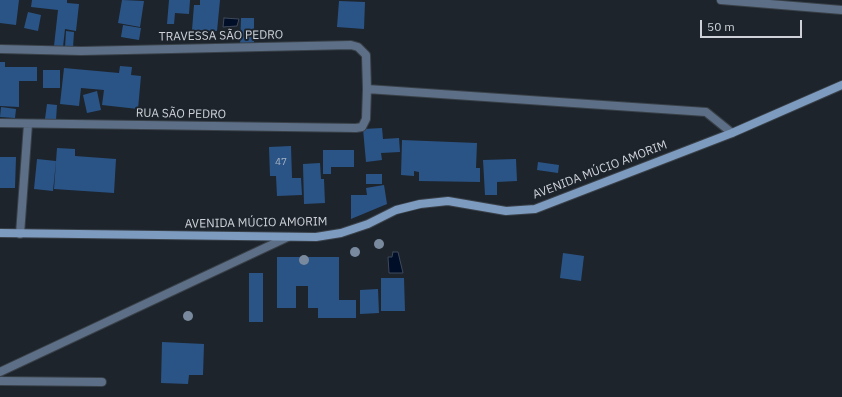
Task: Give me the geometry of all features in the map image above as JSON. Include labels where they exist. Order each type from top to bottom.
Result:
[{"type":"street","points":[[721,0],[842,10]]},
{"type":"street","name":"TRAVESSA SÃO PEDRO","points":[[0,49],[81,51],[351,45],[358,47],[366,55],[366,119],[362,127]]},
{"type":"street","name":"AVENIDA MÚCIO AMORIM","points":[[0,233],[316,237],[341,233],[368,224],[396,210],[420,204],[448,201],[506,211],[535,209],[732,133],[842,85]]},
{"type":"street","points":[[367,89],[706,112],[732,133]]},
{"type":"street","name":"RUA SÃO PEDRO","points":[[0,122],[28,124],[362,127]]},
{"type":"street","points":[[20,234],[28,124]]},
{"type":"street","points":[[0,372],[288,237]]},
{"type":"street","points":[[0,381],[102,382]]},
{"type":"water","points":[[224,18],[239,19],[237,26],[223,27]]},
{"type":"water","points":[[393,252],[398,252],[403,273],[389,273],[388,257],[392,257]]},
{"type":"building","points":[[0,0],[19,0],[16,25],[0,23]]},
{"type":"building","points":[[32,0],[67,0],[67,3],[79,4],[76,31],[65,29],[63,47],[54,46],[58,10],[31,7]]},
{"type":"building","points":[[122,0],[144,1],[140,27],[118,23]]},
{"type":"building","points":[[169,0],[190,0],[189,14],[175,13],[174,24],[167,24]]},
{"type":"building","points":[[200,0],[220,0],[217,31],[192,30],[194,5],[200,5]]},
{"type":"building","points":[[339,1],[365,2],[364,29],[337,27]]},
{"type":"building","points":[[28,12],[41,15],[38,31],[24,28]]},
{"type":"building","points":[[241,18],[254,18],[254,47],[240,47]]},
{"type":"building","points":[[123,25],[141,28],[139,40],[121,37]]},
{"type":"building","points":[[66,31],[74,32],[73,48],[65,47]]},
{"type":"building","points":[[0,62],[5,62],[5,67],[37,67],[37,81],[19,81],[19,107],[0,106]]},
{"type":"building","points":[[120,66],[132,67],[131,75],[141,76],[138,109],[102,105],[104,90],[81,88],[79,106],[60,104],[64,68],[119,73]]},
{"type":"building","points":[[43,70],[60,70],[60,88],[43,88]]},
{"type":"building","points":[[97,91],[101,110],[87,113],[83,95]]},
{"type":"building","points":[[47,104],[57,105],[56,120],[45,119]]},
{"type":"building","points":[[1,107],[16,109],[15,118],[0,117]]},
{"type":"building","points":[[382,128],[383,139],[399,138],[400,152],[381,153],[382,160],[366,162],[363,129]]},
{"type":"building","points":[[402,140],[477,143],[476,168],[480,168],[480,182],[419,181],[419,172],[414,171],[414,176],[401,175]]},
{"type":"building","points":[[291,146],[292,178],[301,178],[302,195],[277,196],[276,176],[270,176],[269,147]]},
{"type":"building","points":[[57,148],[75,149],[75,156],[116,159],[114,193],[54,189]]},
{"type":"building","points":[[323,150],[354,150],[354,167],[331,167],[331,174],[323,174]]},
{"type":"building","points":[[0,157],[16,157],[15,188],[0,188]]},
{"type":"building","points":[[37,159],[56,161],[53,191],[34,189]]},
{"type":"building","points":[[516,159],[517,181],[497,182],[497,195],[485,195],[483,160]]},
{"type":"building","points":[[538,162],[559,165],[558,173],[537,170]]},
{"type":"building","points":[[320,163],[321,179],[324,179],[325,203],[304,204],[303,164]]},
{"type":"building","points":[[366,174],[382,174],[382,184],[366,184]]},
{"type":"building","points":[[384,185],[387,204],[351,219],[351,195],[367,195],[366,188]]},
{"type":"building","points":[[563,253],[584,256],[581,281],[560,278]]},
{"type":"building","points":[[277,257],[339,257],[339,300],[356,300],[356,318],[318,318],[318,308],[308,308],[308,286],[296,286],[296,308],[277,308]]},
{"type":"building","points":[[249,273],[263,273],[263,322],[249,322]]},
{"type":"building","points":[[381,278],[404,278],[405,311],[381,311]]},
{"type":"building","points":[[378,289],[379,313],[360,314],[360,290]]},
{"type":"building","points":[[162,342],[204,344],[203,375],[189,375],[188,384],[161,383]]}]
